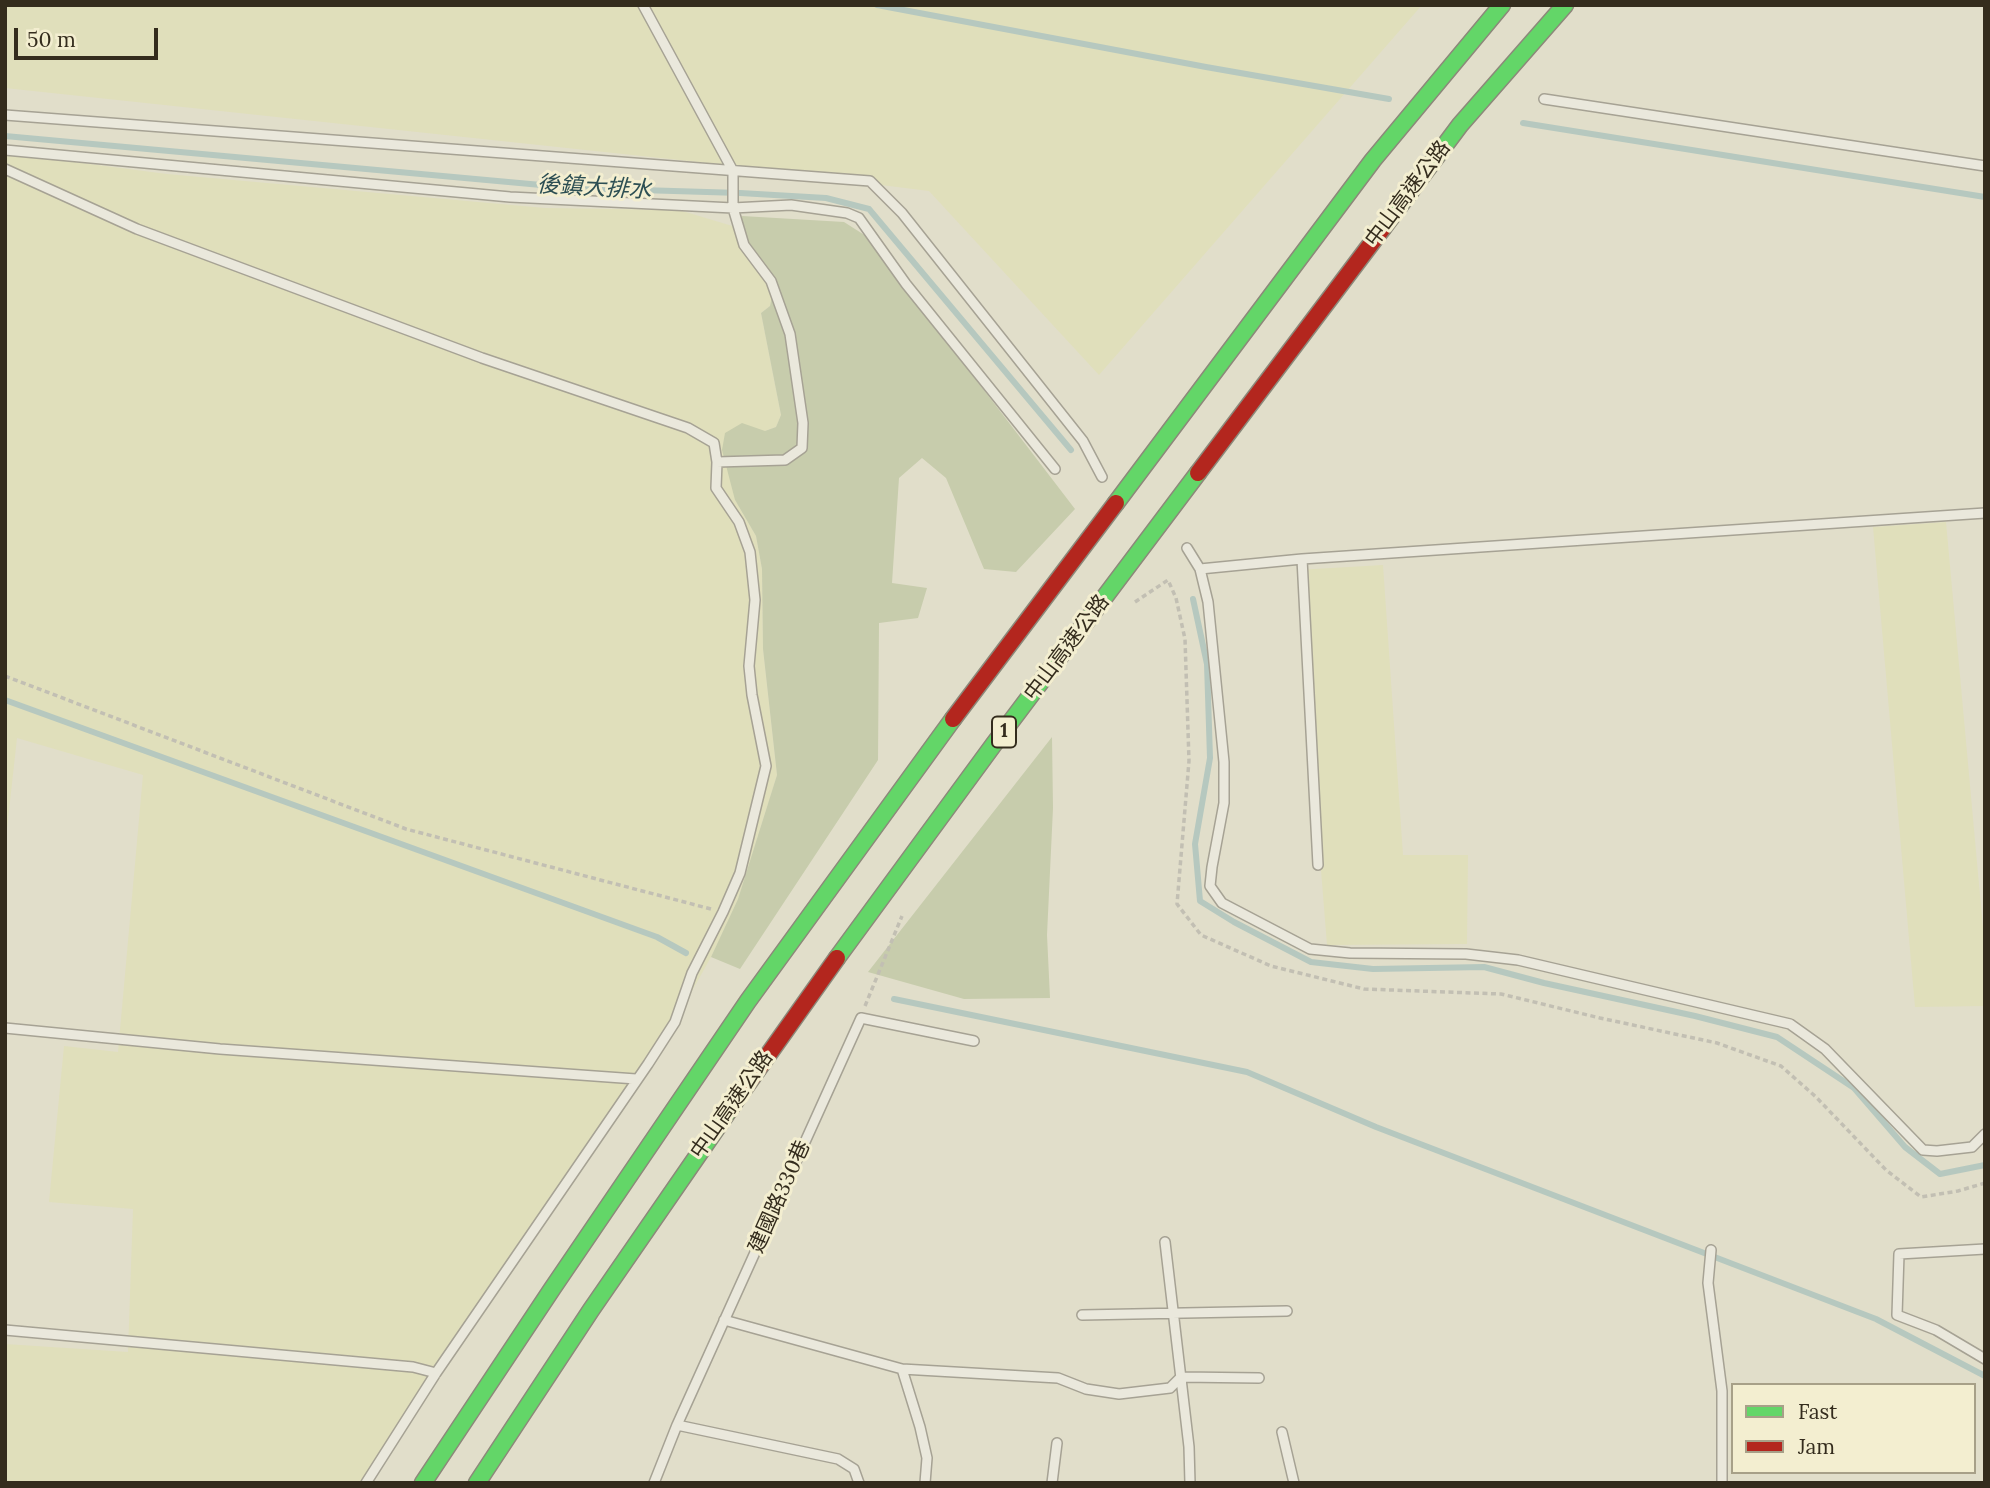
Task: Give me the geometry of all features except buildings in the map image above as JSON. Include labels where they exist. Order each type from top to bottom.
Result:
[{"type":"highway","name":"1","points":[[423,1483],[551,1289],[748,1001],[959,711],[1373,160],[1502,5]]},
{"type":"highway","name":"中山高速公路","points":[[477,1483],[591,1310],[780,1036],[978,767],[1460,125],[1564,5]]},
{"type":"lane","points":[[643,5],[733,175],[733,204],[744,245],[771,281],[790,334],[803,423],[802,448],[785,460],[717,462]]},
{"type":"lane","points":[[1544,99],[1985,166]]},
{"type":"lane","points":[[5,115],[733,175],[754,171],[870,181],[902,213],[1083,441],[1102,477]]},
{"type":"lane","points":[[5,150],[510,197],[791,205],[847,213],[859,218],[906,284],[1055,469]]},
{"type":"lane","points":[[5,169],[136,229],[482,358],[688,428],[715,443],[716,488],[739,522],[750,552],[755,600],[749,666],[766,766],[740,873],[692,972],[675,1022],[436,1373],[366,1483]]},
{"type":"lane","points":[[1200,569],[1302,559],[1985,513]]},
{"type":"lane","points":[[1187,548],[1200,569],[1208,602],[1224,762],[1224,803],[1210,886],[1222,903],[1310,949],[1350,953],[1466,954],[1518,960],[1790,1024],[1825,1049],[1923,1150],[1972,1147],[1985,1134]]},
{"type":"lane","points":[[1302,559],[1318,865]]},
{"type":"lane","points":[[861,1018],[974,1041]]},
{"type":"lane","name":"建國路330巷","points":[[654,1483],[677,1425],[861,1018]]},
{"type":"lane","points":[[5,1028],[220,1049],[636,1079]]},
{"type":"lane","points":[[1165,1242],[1189,1447],[1190,1483]]},
{"type":"lane","points":[[1985,1249],[1899,1254],[1897,1315],[1936,1330],[1985,1359]]},
{"type":"lane","points":[[1711,1250],[1708,1283],[1722,1391],[1722,1483]]},
{"type":"lane","points":[[1082,1315],[1287,1311]]},
{"type":"lane","points":[[724,1320],[902,1369],[1058,1378],[1086,1389],[1119,1394],[1170,1388],[1181,1377],[1259,1378]]},
{"type":"lane","points":[[5,1330],[413,1367],[436,1373]]},
{"type":"lane","points":[[902,1369],[927,1458],[925,1483]]},
{"type":"lane","points":[[677,1425],[838,1459],[855,1469],[859,1483]]},
{"type":"lane","points":[[1282,1432],[1294,1483]]},
{"type":"lane","points":[[1052,1483],[1057,1443]]},
{"type":"path","points":[[1134,603],[1168,580],[1176,598],[1185,639],[1189,761],[1178,904],[1201,935],[1271,965],[1364,989],[1501,994],[1717,1043],[1781,1066],[1816,1097],[1886,1170],[1921,1197],[1985,1183]]},
{"type":"path","points":[[5,676],[406,829],[723,912]]},
{"type":"path","points":[[861,1018],[903,913]]},
{"type":"green space","points":[[5,5],[1422,5],[1099,375],[929,191],[698,162],[5,88]]},
{"type":"green space","points":[[5,153],[167,174],[545,208],[679,210],[739,228],[773,291],[770,306],[761,313],[781,415],[776,427],[765,431],[735,500],[756,536],[762,569],[763,649],[777,775],[738,899],[711,957],[663,1043],[433,1367],[369,1483],[5,1483],[5,1344],[128,1352],[133,1209],[49,1202],[64,1046],[118,1052],[143,775],[17,738],[5,847]]},
{"type":"green space","points":[[742,216],[844,222],[866,236],[1075,509],[1016,572],[984,569],[946,478],[922,458],[899,478],[892,583],[927,588],[918,618],[879,623],[878,760],[740,969],[711,957],[738,899],[777,775],[763,649],[762,569],[756,536],[735,500],[722,450],[725,433],[742,423],[765,431],[776,427],[781,415],[761,313],[770,306],[773,291],[739,228]]},
{"type":"green space","points":[[1946,522],[1985,950],[1985,1006],[1915,1007],[1873,527]]},
{"type":"green space","points":[[1383,565],[1403,855],[1468,855],[1467,944],[1327,945],[1297,570]]},
{"type":"green space","points":[[1052,737],[1053,808],[1047,935],[1050,998],[964,999],[868,972]]},
{"type":"waterway","points":[[877,5],[1389,99]]},
{"type":"waterway","points":[[1523,123],[1985,197]]},
{"type":"waterway","name":"後鎮大排水","points":[[5,136],[574,188],[826,198],[869,209],[1071,450]]},
{"type":"waterway","points":[[1193,599],[1207,664],[1210,758],[1195,844],[1200,901],[1311,962],[1373,969],[1484,967],[1777,1037],[1854,1088],[1905,1147],[1940,1174],[1985,1165]]},
{"type":"waterway","points":[[5,700],[657,937],[686,953]]},
{"type":"waterway","points":[[894,999],[1247,1072],[1376,1127],[1876,1319],[1985,1376]]},
{"type":"traffic: fast","points":[[1116,503],[1373,160],[1502,5]]},
{"type":"traffic: fast","points":[[1383,228],[1460,125],[1565,5]]},
{"type":"traffic: fast","points":[[837,958],[1198,473]]},
{"type":"traffic: fast","points":[[423,1483],[748,1001],[953,719]]},
{"type":"traffic: fast","points":[[477,1483],[591,1310],[734,1103]]},
{"type":"traffic: jam","points":[[1198,473],[1383,228]]},
{"type":"traffic: jam","points":[[953,719],[1116,503]]},
{"type":"traffic: jam","points":[[734,1103],[837,958]]}]
